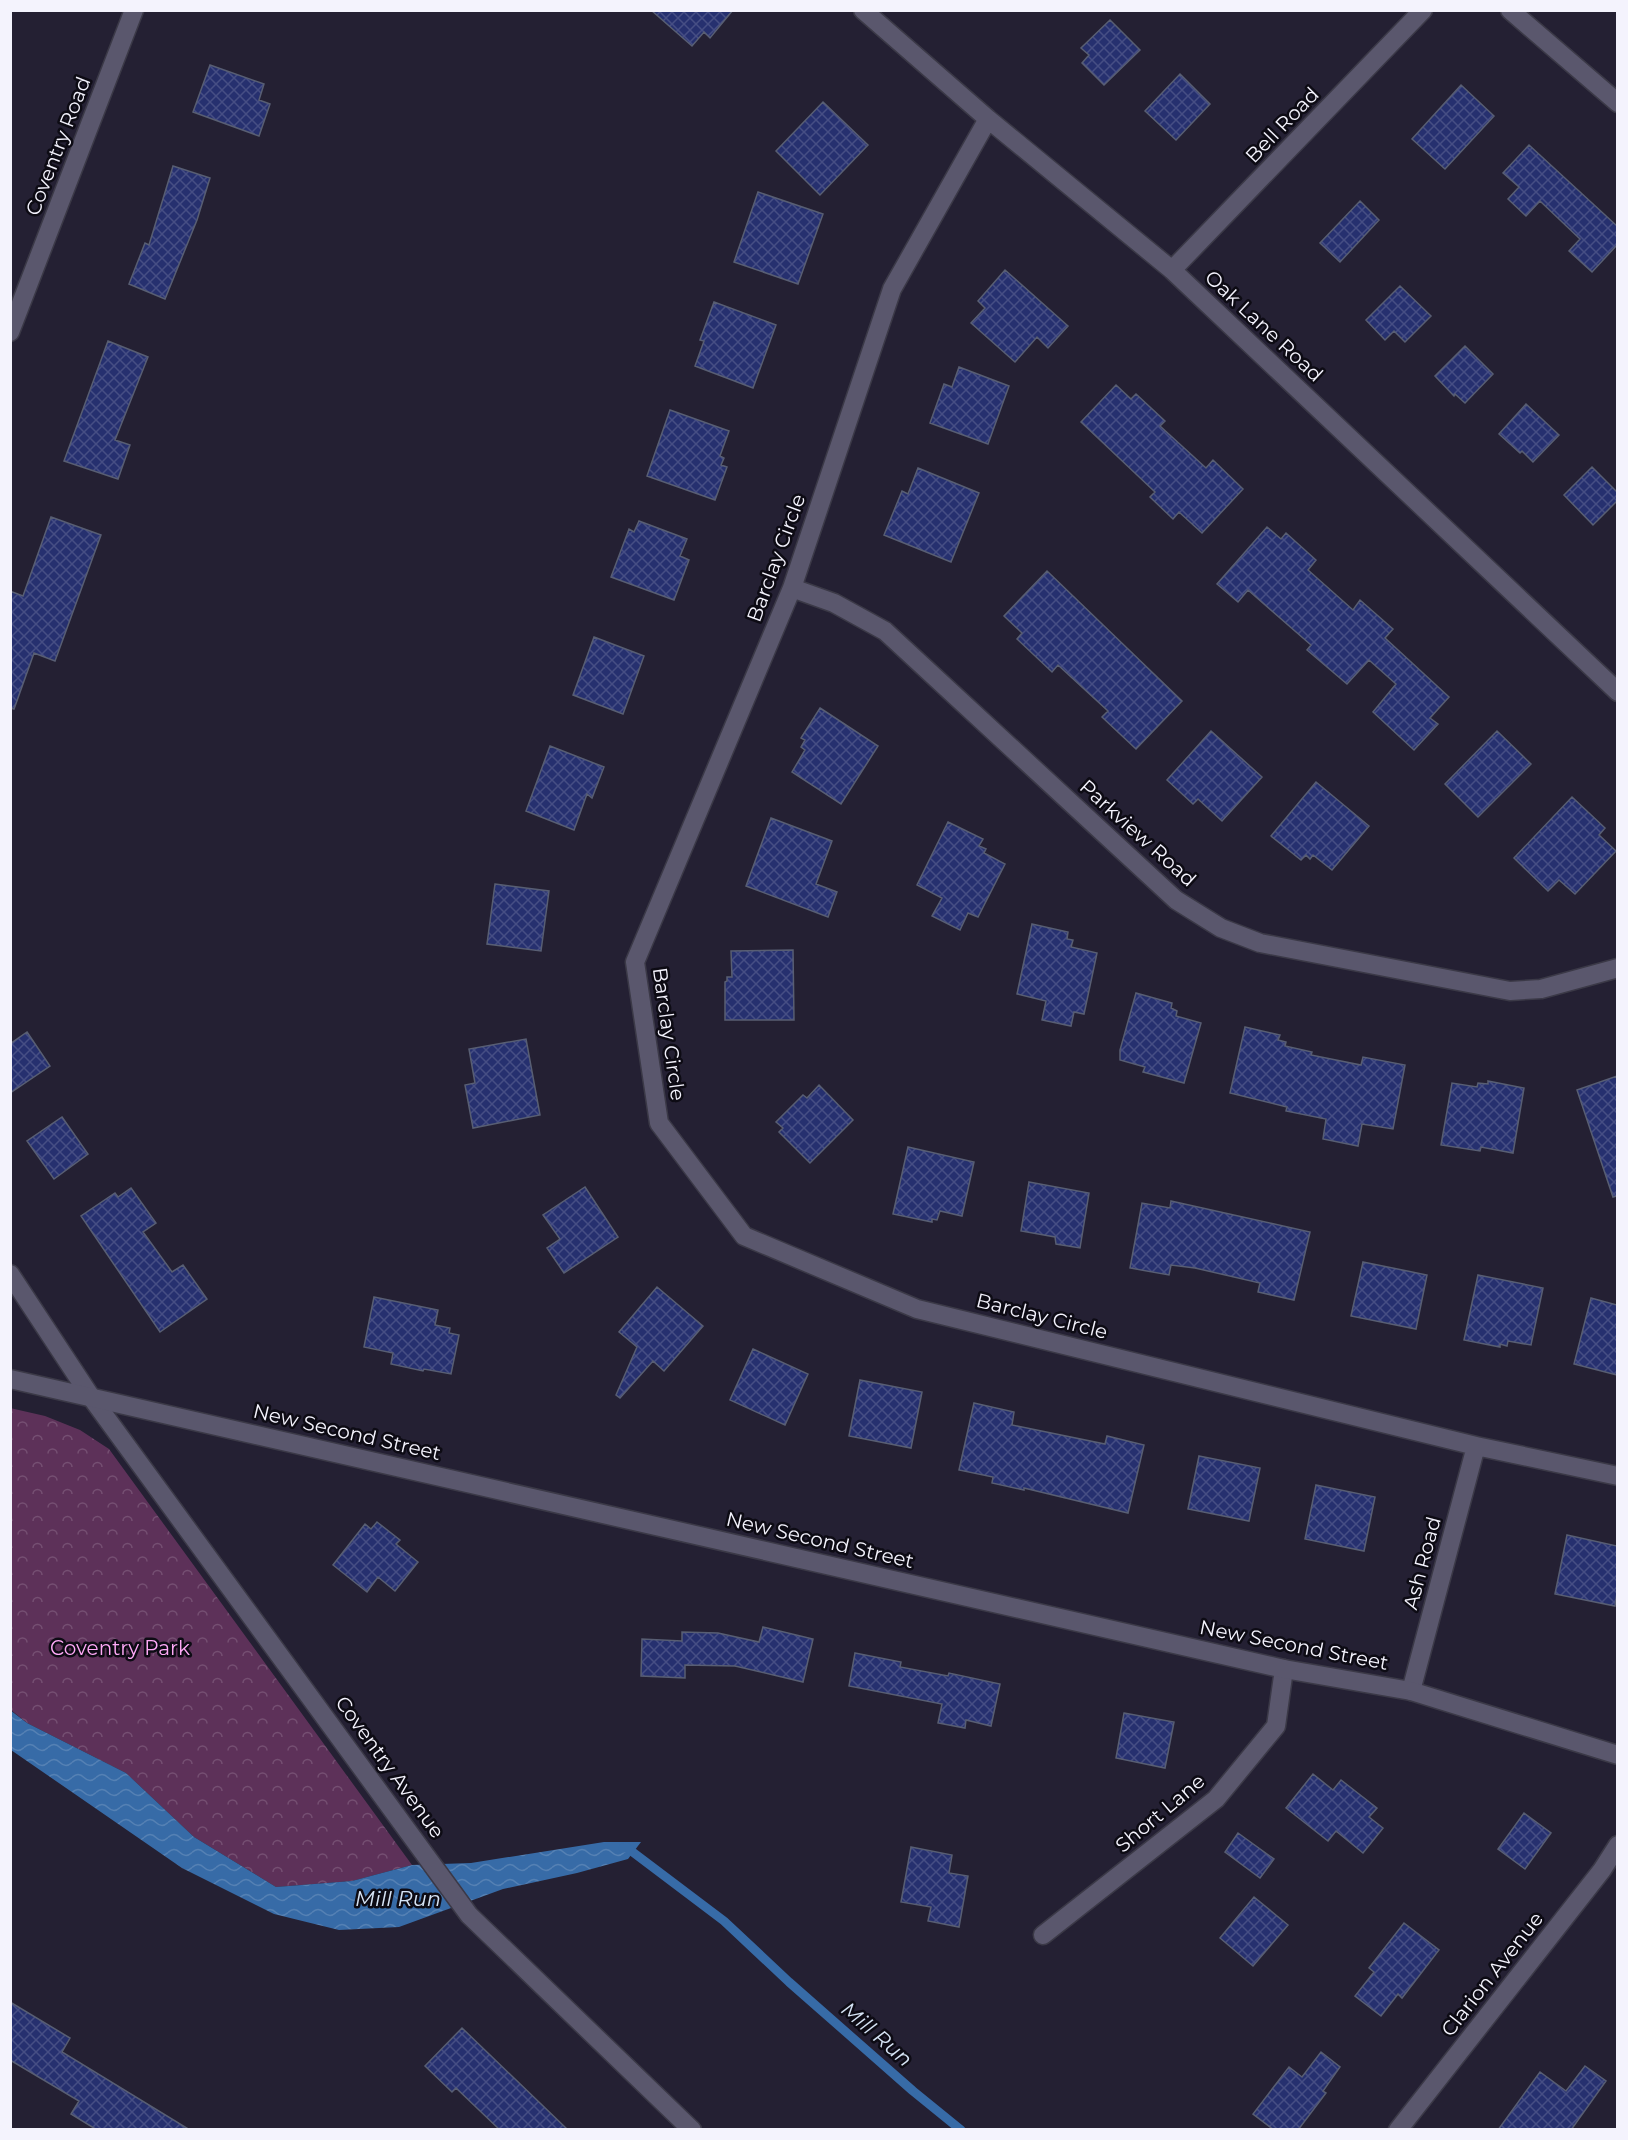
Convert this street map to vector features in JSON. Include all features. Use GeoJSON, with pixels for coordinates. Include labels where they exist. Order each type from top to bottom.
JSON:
{"type":"FeatureCollection","features":[{"type":"Feature","properties":{"kind":"street","name":"Coventry Road"},"geometry":{"type":"LineString","coordinates":[[10,332],[135,10]]}},
{"type":"Feature","properties":{"kind":"street","name":"Oak Lane Road"},"geometry":{"type":"LineString","coordinates":[[863,10],[988,119],[1172,270],[1617,692]]}},
{"type":"Feature","properties":{"kind":"street","name":"Bell Road"},"geometry":{"type":"LineString","coordinates":[[1172,270],[1423,10]]}},
{"type":"Feature","properties":{"kind":"street"},"geometry":{"type":"LineString","coordinates":[[1510,10],[1617,103]]}},
{"type":"Feature","properties":{"kind":"street","name":"Barclay Circle"},"geometry":{"type":"LineString","coordinates":[[988,119],[892,289],[792,588],[635,962],[659,1123],[744,1236],[917,1309],[1476,1446],[1617,1476]]}},
{"type":"Feature","properties":{"kind":"street","name":"Parkview Road"},"geometry":{"type":"LineString","coordinates":[[792,588],[834,603],[885,631],[1176,900],[1221,928],[1260,943],[1510,991],[1541,989],[1617,968]]}},
{"type":"Feature","properties":{"kind":"street"},"geometry":{"type":"LineString","coordinates":[[10,1275],[91,1397]]}},
{"type":"Feature","properties":{"kind":"street","name":"New Second Street"},"geometry":{"type":"LineString","coordinates":[[10,1378],[1284,1669],[1411,1691],[1617,1755]]}},
{"type":"Feature","properties":{"kind":"street","name":"Coventry Avenue"},"geometry":{"type":"LineString","coordinates":[[91,1397],[470,1916],[692,2130]]}},
{"type":"Feature","properties":{"kind":"street","name":"Ash Road"},"geometry":{"type":"LineString","coordinates":[[1411,1691],[1476,1446]]}},
{"type":"Feature","properties":{"kind":"street","name":"Short Lane"},"geometry":{"type":"LineString","coordinates":[[1043,1935],[1216,1799],[1275,1726],[1284,1669]]}},
{"type":"Feature","properties":{"kind":"street","name":"Clarion Avenue"},"geometry":{"type":"LineString","coordinates":[[1398,2130],[1602,1870],[1617,1845]]}},
{"type":"Feature","properties":{"kind":"green space","name":"Coventry Park"},"geometry":{"type":"Polygon","coordinates":[[[10,1408],[45,1416],[80,1430],[109,1449],[412,1865],[352,1881],[276,1887],[194,1837],[126,1773],[27,1723],[11,1710],[10,1408]]]}},
{"type":"Feature","properties":{"kind":"water","name":"Mill Run"},"geometry":{"type":"Polygon","coordinates":[[[10,1710],[27,1723],[126,1773],[194,1837],[276,1887],[352,1881],[412,1865],[471,1863],[604,1842],[641,1842],[628,1859],[503,1889],[399,1927],[339,1930],[274,1914],[182,1868],[11,1750],[10,1710]]]}},
{"type":"Feature","properties":{"kind":"building"},"geometry":{"type":"Polygon","coordinates":[[[651,10],[733,10],[710,38],[704,32],[692,46],[651,10]]]}},
{"type":"Feature","properties":{"kind":"building"},"geometry":{"type":"Polygon","coordinates":[[[1110,20],[1140,50],[1104,85],[1082,63],[1089,55],[1081,48],[1110,20]]]}},
{"type":"Feature","properties":{"kind":"building"},"geometry":{"type":"Polygon","coordinates":[[[210,65],[264,84],[259,100],[270,104],[259,136],[193,112],[210,65]]]}},
{"type":"Feature","properties":{"kind":"building"},"geometry":{"type":"Polygon","coordinates":[[[1180,74],[1210,104],[1176,140],[1145,111],[1180,74]]]}},
{"type":"Feature","properties":{"kind":"building"},"geometry":{"type":"Polygon","coordinates":[[[1461,85],[1494,116],[1445,169],[1412,139],[1461,85]]]}},
{"type":"Feature","properties":{"kind":"building"},"geometry":{"type":"Polygon","coordinates":[[[823,102],[868,145],[820,195],[776,151],[823,102]]]}},
{"type":"Feature","properties":{"kind":"building"},"geometry":{"type":"Polygon","coordinates":[[[1529,145],[1617,226],[1617,245],[1592,272],[1569,251],[1580,239],[1540,201],[1526,216],[1508,199],[1519,187],[1503,173],[1529,145]]]}},
{"type":"Feature","properties":{"kind":"building"},"geometry":{"type":"Polygon","coordinates":[[[173,166],[210,178],[197,220],[165,299],[129,284],[145,243],[149,245],[173,166]]]}},
{"type":"Feature","properties":{"kind":"building"},"geometry":{"type":"Polygon","coordinates":[[[758,192],[823,214],[798,284],[734,262],[758,192]]]}},
{"type":"Feature","properties":{"kind":"building"},"geometry":{"type":"Polygon","coordinates":[[[1360,201],[1379,220],[1340,262],[1320,243],[1360,201]]]}},
{"type":"Feature","properties":{"kind":"building"},"geometry":{"type":"Polygon","coordinates":[[[1005,270],[1068,326],[1048,348],[1037,337],[1015,362],[971,323],[985,308],[978,301],[1005,270]]]}},
{"type":"Feature","properties":{"kind":"building"},"geometry":{"type":"Polygon","coordinates":[[[1400,286],[1431,316],[1405,342],[1394,331],[1385,340],[1366,320],[1400,286]]]}},
{"type":"Feature","properties":{"kind":"building"},"geometry":{"type":"Polygon","coordinates":[[[714,302],[776,325],[753,388],[695,366],[704,341],[700,340],[714,302]]]}},
{"type":"Feature","properties":{"kind":"building"},"geometry":{"type":"Polygon","coordinates":[[[108,341],[148,357],[115,440],[130,445],[118,479],[64,461],[108,341]]]}},
{"type":"Feature","properties":{"kind":"building"},"geometry":{"type":"Polygon","coordinates":[[[1465,346],[1493,374],[1465,403],[1455,394],[1454,396],[1435,376],[1465,346]]]}},
{"type":"Feature","properties":{"kind":"building"},"geometry":{"type":"Polygon","coordinates":[[[959,367],[1009,386],[988,444],[930,423],[944,384],[952,387],[959,367]]]}},
{"type":"Feature","properties":{"kind":"building"},"geometry":{"type":"Polygon","coordinates":[[[1116,385],[1131,399],[1136,394],[1165,421],[1160,426],[1206,468],[1213,460],[1243,489],[1202,533],[1179,512],[1173,519],[1150,497],[1155,492],[1081,422],[1116,385]]]}},
{"type":"Feature","properties":{"kind":"building"},"geometry":{"type":"Polygon","coordinates":[[[1526,404],[1559,435],[1533,462],[1499,434],[1526,404]]]}},
{"type":"Feature","properties":{"kind":"building"},"geometry":{"type":"Polygon","coordinates":[[[670,410],[729,431],[720,456],[724,458],[721,465],[727,467],[715,500],[647,476],[670,410]]]}},
{"type":"Feature","properties":{"kind":"building"},"geometry":{"type":"Polygon","coordinates":[[[1592,467],[1617,492],[1617,501],[1593,525],[1564,495],[1592,467]]]}},
{"type":"Feature","properties":{"kind":"building"},"geometry":{"type":"Polygon","coordinates":[[[918,468],[979,493],[951,562],[884,535],[902,491],[908,494],[918,468]]]}},
{"type":"Feature","properties":{"kind":"building"},"geometry":{"type":"Polygon","coordinates":[[[51,517],[101,535],[55,661],[34,653],[14,709],[10,708],[10,591],[23,596],[51,517]]]}},
{"type":"Feature","properties":{"kind":"building"},"geometry":{"type":"Polygon","coordinates":[[[639,521],[687,539],[680,556],[689,560],[674,600],[611,577],[629,529],[634,532],[639,521]]]}},
{"type":"Feature","properties":{"kind":"building"},"geometry":{"type":"Polygon","coordinates":[[[1267,527],[1281,539],[1286,533],[1316,560],[1308,570],[1353,610],[1360,600],[1393,629],[1385,638],[1449,697],[1430,718],[1438,724],[1414,750],[1373,712],[1396,684],[1369,660],[1347,684],[1307,650],[1311,645],[1248,590],[1238,602],[1217,584],[1267,527]]]}},
{"type":"Feature","properties":{"kind":"building"},"geometry":{"type":"Polygon","coordinates":[[[1047,571],[1182,701],[1136,749],[1102,717],[1108,711],[1058,665],[1052,672],[1017,639],[1022,633],[1004,616],[1047,571]]]}},
{"type":"Feature","properties":{"kind":"building"},"geometry":{"type":"Polygon","coordinates":[[[594,637],[644,656],[623,714],[573,695],[594,637]]]}},
{"type":"Feature","properties":{"kind":"building"},"geometry":{"type":"Polygon","coordinates":[[[820,708],[878,746],[841,804],[792,772],[805,750],[801,747],[805,740],[801,738],[820,708]]]}},
{"type":"Feature","properties":{"kind":"building"},"geometry":{"type":"Polygon","coordinates":[[[1211,731],[1262,777],[1222,821],[1198,799],[1193,804],[1167,780],[1211,731]]]}},
{"type":"Feature","properties":{"kind":"building"},"geometry":{"type":"Polygon","coordinates":[[[1497,731],[1531,764],[1478,817],[1445,784],[1497,731]]]}},
{"type":"Feature","properties":{"kind":"building"},"geometry":{"type":"Polygon","coordinates":[[[550,746],[604,767],[592,798],[587,794],[574,830],[526,811],[550,746]]]}},
{"type":"Feature","properties":{"kind":"building"},"geometry":{"type":"Polygon","coordinates":[[[1316,782],[1369,826],[1332,870],[1313,855],[1310,859],[1306,855],[1301,860],[1271,836],[1316,782]]]}},
{"type":"Feature","properties":{"kind":"building"},"geometry":{"type":"Polygon","coordinates":[[[1572,797],[1605,828],[1599,835],[1616,851],[1575,894],[1559,880],[1548,891],[1514,858],[1572,797]]]}},
{"type":"Feature","properties":{"kind":"building"},"geometry":{"type":"Polygon","coordinates":[[[771,818],[832,841],[816,884],[837,892],[828,917],[746,886],[771,818]]]}},
{"type":"Feature","properties":{"kind":"building"},"geometry":{"type":"Polygon","coordinates":[[[948,822],[983,839],[979,846],[986,849],[984,853],[1005,864],[978,917],[968,913],[960,930],[932,916],[942,898],[917,885],[948,822]]]}},
{"type":"Feature","properties":{"kind":"building"},"geometry":{"type":"Polygon","coordinates":[[[495,884],[549,891],[541,951],[487,944],[495,884]]]}},
{"type":"Feature","properties":{"kind":"building"},"geometry":{"type":"Polygon","coordinates":[[[1032,924],[1068,932],[1067,939],[1073,940],[1071,947],[1097,953],[1084,1014],[1074,1012],[1071,1026],[1042,1020],[1046,1001],[1017,994],[1032,924]]]}},
{"type":"Feature","properties":{"kind":"building"},"geometry":{"type":"Polygon","coordinates":[[[793,950],[794,1020],[725,1020],[725,982],[727,977],[732,977],[731,951],[793,950]]]}},
{"type":"Feature","properties":{"kind":"building"},"geometry":{"type":"Polygon","coordinates":[[[1136,993],[1172,1003],[1171,1008],[1177,1011],[1176,1016],[1201,1023],[1184,1083],[1143,1072],[1145,1067],[1120,1060],[1120,1050],[1136,993]]]}},
{"type":"Feature","properties":{"kind":"building"},"geometry":{"type":"Polygon","coordinates":[[[1245,1027],[1280,1035],[1278,1040],[1286,1042],[1285,1046],[1312,1052],[1311,1055],[1361,1065],[1363,1057],[1405,1065],[1393,1129],[1362,1124],[1358,1146],[1323,1139],[1326,1119],[1286,1111],[1287,1107],[1230,1093],[1245,1027]]]}},
{"type":"Feature","properties":{"kind":"building"},"geometry":{"type":"Polygon","coordinates":[[[27,1032],[50,1066],[10,1093],[10,1044],[27,1032]]]}},
{"type":"Feature","properties":{"kind":"building"},"geometry":{"type":"Polygon","coordinates":[[[526,1039],[540,1115],[473,1128],[465,1085],[475,1083],[469,1049],[526,1039]]]}},
{"type":"Feature","properties":{"kind":"building"},"geometry":{"type":"Polygon","coordinates":[[[1617,1076],[1617,1196],[1613,1197],[1577,1090],[1617,1076]]]}},
{"type":"Feature","properties":{"kind":"building"},"geometry":{"type":"Polygon","coordinates":[[[1488,1081],[1524,1088],[1513,1153],[1481,1147],[1480,1151],[1441,1145],[1452,1083],[1477,1087],[1478,1083],[1488,1084],[1488,1081]]]}},
{"type":"Feature","properties":{"kind":"building"},"geometry":{"type":"Polygon","coordinates":[[[819,1085],[853,1120],[810,1163],[779,1132],[783,1128],[776,1122],[803,1095],[807,1098],[819,1085]]]}},
{"type":"Feature","properties":{"kind":"building"},"geometry":{"type":"Polygon","coordinates":[[[62,1117],[88,1154],[54,1179],[27,1141],[62,1117]]]}},
{"type":"Feature","properties":{"kind":"building"},"geometry":{"type":"Polygon","coordinates":[[[908,1147],[974,1162],[962,1216],[940,1211],[937,1220],[932,1219],[932,1222],[893,1214],[908,1147]]]}},
{"type":"Feature","properties":{"kind":"building"},"geometry":{"type":"Polygon","coordinates":[[[1029,1182],[1089,1193],[1080,1248],[1056,1244],[1055,1237],[1021,1231],[1029,1182]]]}},
{"type":"Feature","properties":{"kind":"building"},"geometry":{"type":"Polygon","coordinates":[[[585,1187],[618,1237],[564,1273],[547,1248],[560,1239],[543,1215],[585,1187]]]}},
{"type":"Feature","properties":{"kind":"building"},"geometry":{"type":"Polygon","coordinates":[[[131,1188],[156,1223],[143,1232],[172,1272],[183,1265],[207,1299],[160,1332],[81,1216],[115,1193],[118,1197],[131,1188]]]}},
{"type":"Feature","properties":{"kind":"building"},"geometry":{"type":"Polygon","coordinates":[[[1171,1201],[1310,1232],[1294,1300],[1258,1292],[1260,1283],[1195,1268],[1171,1265],[1169,1275],[1130,1268],[1142,1203],[1170,1208],[1171,1201]]]}},
{"type":"Feature","properties":{"kind":"building"},"geometry":{"type":"Polygon","coordinates":[[[1363,1262],[1427,1275],[1416,1329],[1351,1316],[1363,1262]]]}},
{"type":"Feature","properties":{"kind":"building"},"geometry":{"type":"Polygon","coordinates":[[[1478,1275],[1543,1288],[1531,1345],[1508,1341],[1507,1346],[1500,1344],[1500,1347],[1464,1340],[1478,1275]]]}},
{"type":"Feature","properties":{"kind":"building"},"geometry":{"type":"Polygon","coordinates":[[[657,1287],[703,1326],[664,1371],[653,1361],[620,1398],[616,1395],[637,1347],[619,1332],[657,1287]]]}},
{"type":"Feature","properties":{"kind":"building"},"geometry":{"type":"Polygon","coordinates":[[[374,1297],[438,1310],[435,1325],[450,1328],[449,1333],[459,1335],[451,1374],[391,1364],[393,1353],[364,1347],[374,1297]]]}},
{"type":"Feature","properties":{"kind":"building"},"geometry":{"type":"Polygon","coordinates":[[[1591,1298],[1617,1305],[1617,1375],[1574,1364],[1591,1298]]]}},
{"type":"Feature","properties":{"kind":"building"},"geometry":{"type":"Polygon","coordinates":[[[753,1349],[808,1374],[785,1425],[730,1400],[753,1349]]]}},
{"type":"Feature","properties":{"kind":"building"},"geometry":{"type":"Polygon","coordinates":[[[860,1380],[922,1392],[911,1448],[849,1436],[860,1380]]]}},
{"type":"Feature","properties":{"kind":"building"},"geometry":{"type":"Polygon","coordinates":[[[974,1403],[1014,1412],[1012,1425],[1105,1444],[1107,1436],[1144,1445],[1128,1513],[1024,1488],[1024,1490],[992,1483],[993,1477],[959,1470],[974,1403]]]}},
{"type":"Feature","properties":{"kind":"building"},"geometry":{"type":"Polygon","coordinates":[[[1199,1456],[1260,1468],[1249,1521],[1188,1509],[1199,1456]]]}},
{"type":"Feature","properties":{"kind":"building"},"geometry":{"type":"Polygon","coordinates":[[[1316,1485],[1375,1497],[1364,1551],[1305,1539],[1316,1485]]]}},
{"type":"Feature","properties":{"kind":"building"},"geometry":{"type":"Polygon","coordinates":[[[377,1522],[400,1540],[396,1544],[418,1562],[395,1591],[378,1577],[367,1592],[333,1565],[365,1524],[371,1529],[377,1522]]]}},
{"type":"Feature","properties":{"kind":"building"},"geometry":{"type":"Polygon","coordinates":[[[1567,1535],[1617,1546],[1615,1606],[1555,1594],[1567,1535]]]}},
{"type":"Feature","properties":{"kind":"building"},"geometry":{"type":"Polygon","coordinates":[[[763,1627],[813,1639],[803,1682],[735,1666],[685,1665],[685,1678],[641,1676],[642,1639],[682,1641],[682,1632],[718,1633],[759,1642],[763,1627]]]}},
{"type":"Feature","properties":{"kind":"building"},"geometry":{"type":"Polygon","coordinates":[[[855,1653],[901,1662],[900,1667],[948,1676],[949,1673],[1000,1684],[991,1726],[966,1720],[965,1728],[938,1723],[942,1704],[849,1686],[855,1653]]]}},
{"type":"Feature","properties":{"kind":"building"},"geometry":{"type":"Polygon","coordinates":[[[1124,1713],[1174,1722],[1165,1768],[1116,1758],[1124,1713]]]}},
{"type":"Feature","properties":{"kind":"building"},"geometry":{"type":"Polygon","coordinates":[[[1313,1774],[1333,1790],[1341,1780],[1377,1808],[1369,1817],[1383,1828],[1363,1853],[1336,1831],[1328,1841],[1286,1808],[1313,1774]]]}},
{"type":"Feature","properties":{"kind":"building"},"geometry":{"type":"Polygon","coordinates":[[[1524,1813],[1551,1833],[1525,1869],[1498,1849],[1524,1813]]]}},
{"type":"Feature","properties":{"kind":"building"},"geometry":{"type":"Polygon","coordinates":[[[1238,1833],[1274,1859],[1260,1878],[1225,1852],[1238,1833]]]}},
{"type":"Feature","properties":{"kind":"building"},"geometry":{"type":"Polygon","coordinates":[[[911,1847],[952,1855],[949,1873],[968,1876],[959,1927],[928,1921],[931,1907],[901,1902],[911,1847]]]}},
{"type":"Feature","properties":{"kind":"building"},"geometry":{"type":"Polygon","coordinates":[[[1254,1897],[1288,1925],[1253,1966],[1220,1938],[1254,1897]]]}},
{"type":"Feature","properties":{"kind":"building"},"geometry":{"type":"Polygon","coordinates":[[[1404,1923],[1439,1950],[1402,1998],[1398,1994],[1381,2016],[1355,1996],[1374,1972],[1369,1968],[1404,1923]]]}},
{"type":"Feature","properties":{"kind":"building"},"geometry":{"type":"Polygon","coordinates":[[[10,2002],[70,2038],[62,2052],[190,2130],[97,2130],[71,2114],[79,2101],[10,2060],[10,2002]]]}},
{"type":"Feature","properties":{"kind":"building"},"geometry":{"type":"Polygon","coordinates":[[[462,2028],[568,2130],[500,2130],[456,2088],[452,2092],[425,2066],[462,2028]]]}},
{"type":"Feature","properties":{"kind":"building"},"geometry":{"type":"Polygon","coordinates":[[[1321,2052],[1340,2067],[1323,2091],[1326,2093],[1298,2130],[1274,2130],[1253,2114],[1289,2067],[1302,2077],[1321,2052]]]}},
{"type":"Feature","properties":{"kind":"building"},"geometry":{"type":"Polygon","coordinates":[[[1585,2066],[1606,2081],[1571,2130],[1498,2130],[1540,2072],[1566,2091],[1585,2066]]]}},
{"type":"Feature","properties":{"kind":"waterway","name":"Mill Run"},"geometry":{"type":"LineString","coordinates":[[623,1848],[626,1847],[724,1921],[789,1982],[961,2130]]}}]}
